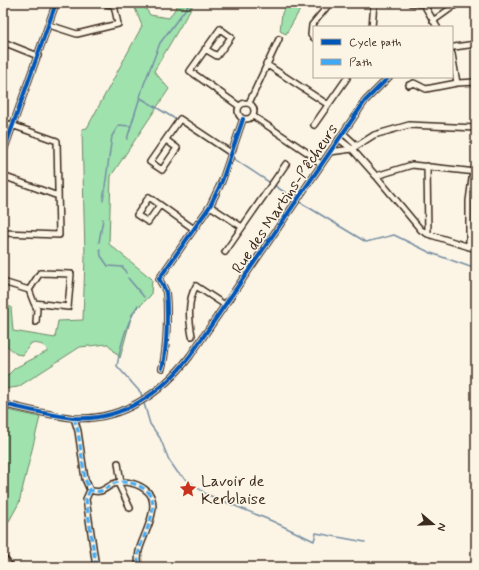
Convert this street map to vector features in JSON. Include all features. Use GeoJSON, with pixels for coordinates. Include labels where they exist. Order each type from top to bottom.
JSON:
{"type":"FeatureCollection","features":[{"type":"Feature","properties":{"kind":"street"},"geometry":{"type":"LineString","coordinates":[[3,153],[56,3]]}},
{"type":"Feature","properties":{"kind":"street"},"geometry":{"type":"LineString","coordinates":[[313,37],[311,35],[312,25],[330,3]]}},
{"type":"Feature","properties":{"kind":"street"},"geometry":{"type":"LineString","coordinates":[[372,26],[374,3]]}},
{"type":"Feature","properties":{"kind":"street"},"geometry":{"type":"LineString","coordinates":[[411,3],[423,4],[436,26]]}},
{"type":"Feature","properties":{"kind":"street"},"geometry":{"type":"LineString","coordinates":[[433,21],[458,3]]}},
{"type":"Feature","properties":{"kind":"street"},"geometry":{"type":"LineString","coordinates":[[48,25],[77,34],[118,24],[114,5],[108,4]]}},
{"type":"Feature","properties":{"kind":"street"},"geometry":{"type":"LineString","coordinates":[[205,49],[217,56],[231,37],[220,29],[205,49],[190,71],[239,106]]}},
{"type":"Feature","properties":{"kind":"street"},"geometry":{"type":"LineString","coordinates":[[249,103],[279,39]]}},
{"type":"Feature","properties":{"kind":"street"},"geometry":{"type":"LineString","coordinates":[[3,42],[38,56]]}},
{"type":"Feature","properties":{"kind":"street"},"geometry":{"type":"LineString","coordinates":[[453,47],[476,44]]}},
{"type":"Feature","properties":{"kind":"street"},"geometry":{"type":"LineString","coordinates":[[453,60],[457,83]]}},
{"type":"Feature","properties":{"kind":"street"},"geometry":{"type":"LineString","coordinates":[[266,64],[327,104]]}},
{"type":"Feature","properties":{"kind":"street"},"geometry":{"type":"LineString","coordinates":[[314,125],[327,104],[347,78]]}},
{"type":"Feature","properties":{"kind":"street","name":"Rue des Martins-Pêcheurs"},"geometry":{"type":"LineString","coordinates":[[3,404],[74,418],[117,412],[151,396],[178,371],[365,101],[388,78]]}},
{"type":"Feature","properties":{"kind":"street"},"geometry":{"type":"LineString","coordinates":[[409,85],[414,83],[426,89],[457,83],[476,82]]}},
{"type":"Feature","properties":{"kind":"street"},"geometry":{"type":"LineString","coordinates":[[239,106],[249,103]]}},
{"type":"Feature","properties":{"kind":"street"},"geometry":{"type":"LineString","coordinates":[[239,106],[238,115],[243,119],[248,120],[253,116],[254,108],[249,103]]}},
{"type":"Feature","properties":{"kind":"street"},"geometry":{"type":"LineString","coordinates":[[253,116],[311,155],[321,165]]}},
{"type":"Feature","properties":{"kind":"street"},"geometry":{"type":"LineString","coordinates":[[166,140],[177,148],[162,170],[150,162],[180,119],[231,153]]}},
{"type":"Feature","properties":{"kind":"street"},"geometry":{"type":"LineString","coordinates":[[162,368],[166,340],[166,292],[159,279],[210,206],[222,181],[243,119]]}},
{"type":"Feature","properties":{"kind":"street"},"geometry":{"type":"LineString","coordinates":[[3,122],[57,141],[59,235],[3,233]]}},
{"type":"Feature","properties":{"kind":"street"},"geometry":{"type":"LineString","coordinates":[[330,152],[354,147],[374,135],[409,125],[476,128]]}},
{"type":"Feature","properties":{"kind":"street"},"geometry":{"type":"LineString","coordinates":[[343,133],[376,176],[421,230],[428,234],[476,249]]}},
{"type":"Feature","properties":{"kind":"street"},"geometry":{"type":"LineString","coordinates":[[339,139],[354,147]]}},
{"type":"Feature","properties":{"kind":"street"},"geometry":{"type":"LineString","coordinates":[[225,252],[286,164]]}},
{"type":"Feature","properties":{"kind":"street"},"geometry":{"type":"LineString","coordinates":[[376,176],[412,165],[474,172],[469,201],[469,247]]}},
{"type":"Feature","properties":{"kind":"street"},"geometry":{"type":"LineString","coordinates":[[426,166],[428,234]]}},
{"type":"Feature","properties":{"kind":"street"},"geometry":{"type":"LineString","coordinates":[[3,176],[58,196]]}},
{"type":"Feature","properties":{"kind":"street"},"geometry":{"type":"LineString","coordinates":[[160,205],[148,222],[136,215],[149,198],[160,205],[194,229]]}},
{"type":"Feature","properties":{"kind":"street"},"geometry":{"type":"LineString","coordinates":[[210,206],[242,227]]}},
{"type":"Feature","properties":{"kind":"street"},"geometry":{"type":"LineString","coordinates":[[29,290],[40,273],[71,274],[68,306],[34,303]]}},
{"type":"Feature","properties":{"kind":"street"},"geometry":{"type":"LineString","coordinates":[[3,282],[29,290]]}},
{"type":"Feature","properties":{"kind":"street"},"geometry":{"type":"LineString","coordinates":[[192,336],[189,304],[196,286],[225,305]]}},
{"type":"Feature","properties":{"kind":"street"},"geometry":{"type":"LineString","coordinates":[[29,290],[38,309],[36,322]]}},
{"type":"Feature","properties":{"kind":"street"},"geometry":{"type":"LineString","coordinates":[[74,418],[78,431],[86,479],[90,490],[86,499],[96,567]]}},
{"type":"Feature","properties":{"kind":"street"},"geometry":{"type":"LineString","coordinates":[[118,463],[120,483],[130,508]]}},
{"type":"Feature","properties":{"kind":"street"},"geometry":{"type":"LineString","coordinates":[[90,490],[103,491],[120,483],[135,484],[147,491],[151,499],[150,520],[139,551],[139,567]]}},
{"type":"Feature","properties":{"kind":"street"},"geometry":{"type":"LineString","coordinates":[[3,557],[11,567]]}},
{"type":"Feature","properties":{"kind":"green space"},"geometry":{"type":"Polygon","coordinates":[[[133,3],[142,3],[150,15],[169,18],[179,3],[194,3],[154,71],[169,89],[111,176],[109,244],[152,279],[151,295],[132,314],[120,358],[108,344],[80,347],[18,387],[3,389],[3,380],[15,368],[48,351],[43,345],[31,343],[23,355],[16,354],[3,342],[3,306],[11,307],[13,331],[55,338],[58,321],[83,320],[85,257],[82,129],[87,128],[142,26],[133,3]]]}},
{"type":"Feature","properties":{"kind":"green space"},"geometry":{"type":"Polygon","coordinates":[[[287,3],[304,3],[286,34],[280,31],[282,13],[287,3]]]}},
{"type":"Feature","properties":{"kind":"green space"},"geometry":{"type":"Polygon","coordinates":[[[3,409],[40,417],[19,503],[3,532],[3,409]]]}},
{"type":"Feature","properties":{"kind":"waterway"},"geometry":{"type":"LineString","coordinates":[[127,139],[144,84],[160,43],[190,3]]}},
{"type":"Feature","properties":{"kind":"waterway"},"geometry":{"type":"LineString","coordinates":[[139,97],[177,120]]}},
{"type":"Feature","properties":{"kind":"waterway"},"geometry":{"type":"LineString","coordinates":[[180,123],[228,155]]}},
{"type":"Feature","properties":{"kind":"waterway"},"geometry":{"type":"LineString","coordinates":[[103,201],[112,136],[119,125],[130,126]]}},
{"type":"Feature","properties":{"kind":"waterway"},"geometry":{"type":"LineString","coordinates":[[231,157],[295,199]]}},
{"type":"Feature","properties":{"kind":"waterway"},"geometry":{"type":"LineString","coordinates":[[298,201],[366,242],[394,235],[431,253],[476,269]]}},
{"type":"Feature","properties":{"kind":"waterway"},"geometry":{"type":"LineString","coordinates":[[99,242],[103,219]]}},
{"type":"Feature","properties":{"kind":"waterway"},"geometry":{"type":"LineString","coordinates":[[100,249],[101,256],[108,266],[123,267],[126,273]]}},
{"type":"Feature","properties":{"kind":"waterway"},"geometry":{"type":"LineString","coordinates":[[128,278],[144,297]]}},
{"type":"Feature","properties":{"kind":"waterway"},"geometry":{"type":"LineString","coordinates":[[138,305],[124,334],[117,366],[141,393],[150,424],[160,438],[169,460],[178,473],[206,494],[272,521],[314,541],[316,533],[365,542]]}},
{"type":"Feature","properties":{"kind":"marked path"},"geometry":{"type":"LineString","coordinates":[[74,418],[78,431],[85,479],[90,490],[100,491],[113,484],[127,482],[145,489],[152,498],[153,505],[150,522],[139,551],[139,567]]}},
{"type":"Feature","properties":{"kind":"marked path"},"geometry":{"type":"LineString","coordinates":[[90,490],[86,499],[96,567]]}},
{"type":"Feature","properties":{"kind":"cycle path"},"geometry":{"type":"LineString","coordinates":[[3,153],[56,3]]}},
{"type":"Feature","properties":{"kind":"cycle path"},"geometry":{"type":"LineString","coordinates":[[3,404],[64,417],[91,418],[124,410],[154,392],[167,381],[190,356],[365,101],[388,78]]}},
{"type":"Feature","properties":{"kind":"cycle path"},"geometry":{"type":"LineString","coordinates":[[162,368],[167,331],[167,310],[166,293],[159,279],[210,206],[222,181],[243,119]]}},
{"type":"Feature","properties":{"kind":"place","name":"Lavoir de Kerblaise"},"geometry":{"type":"Point","coordinates":[188,489]}}]}
